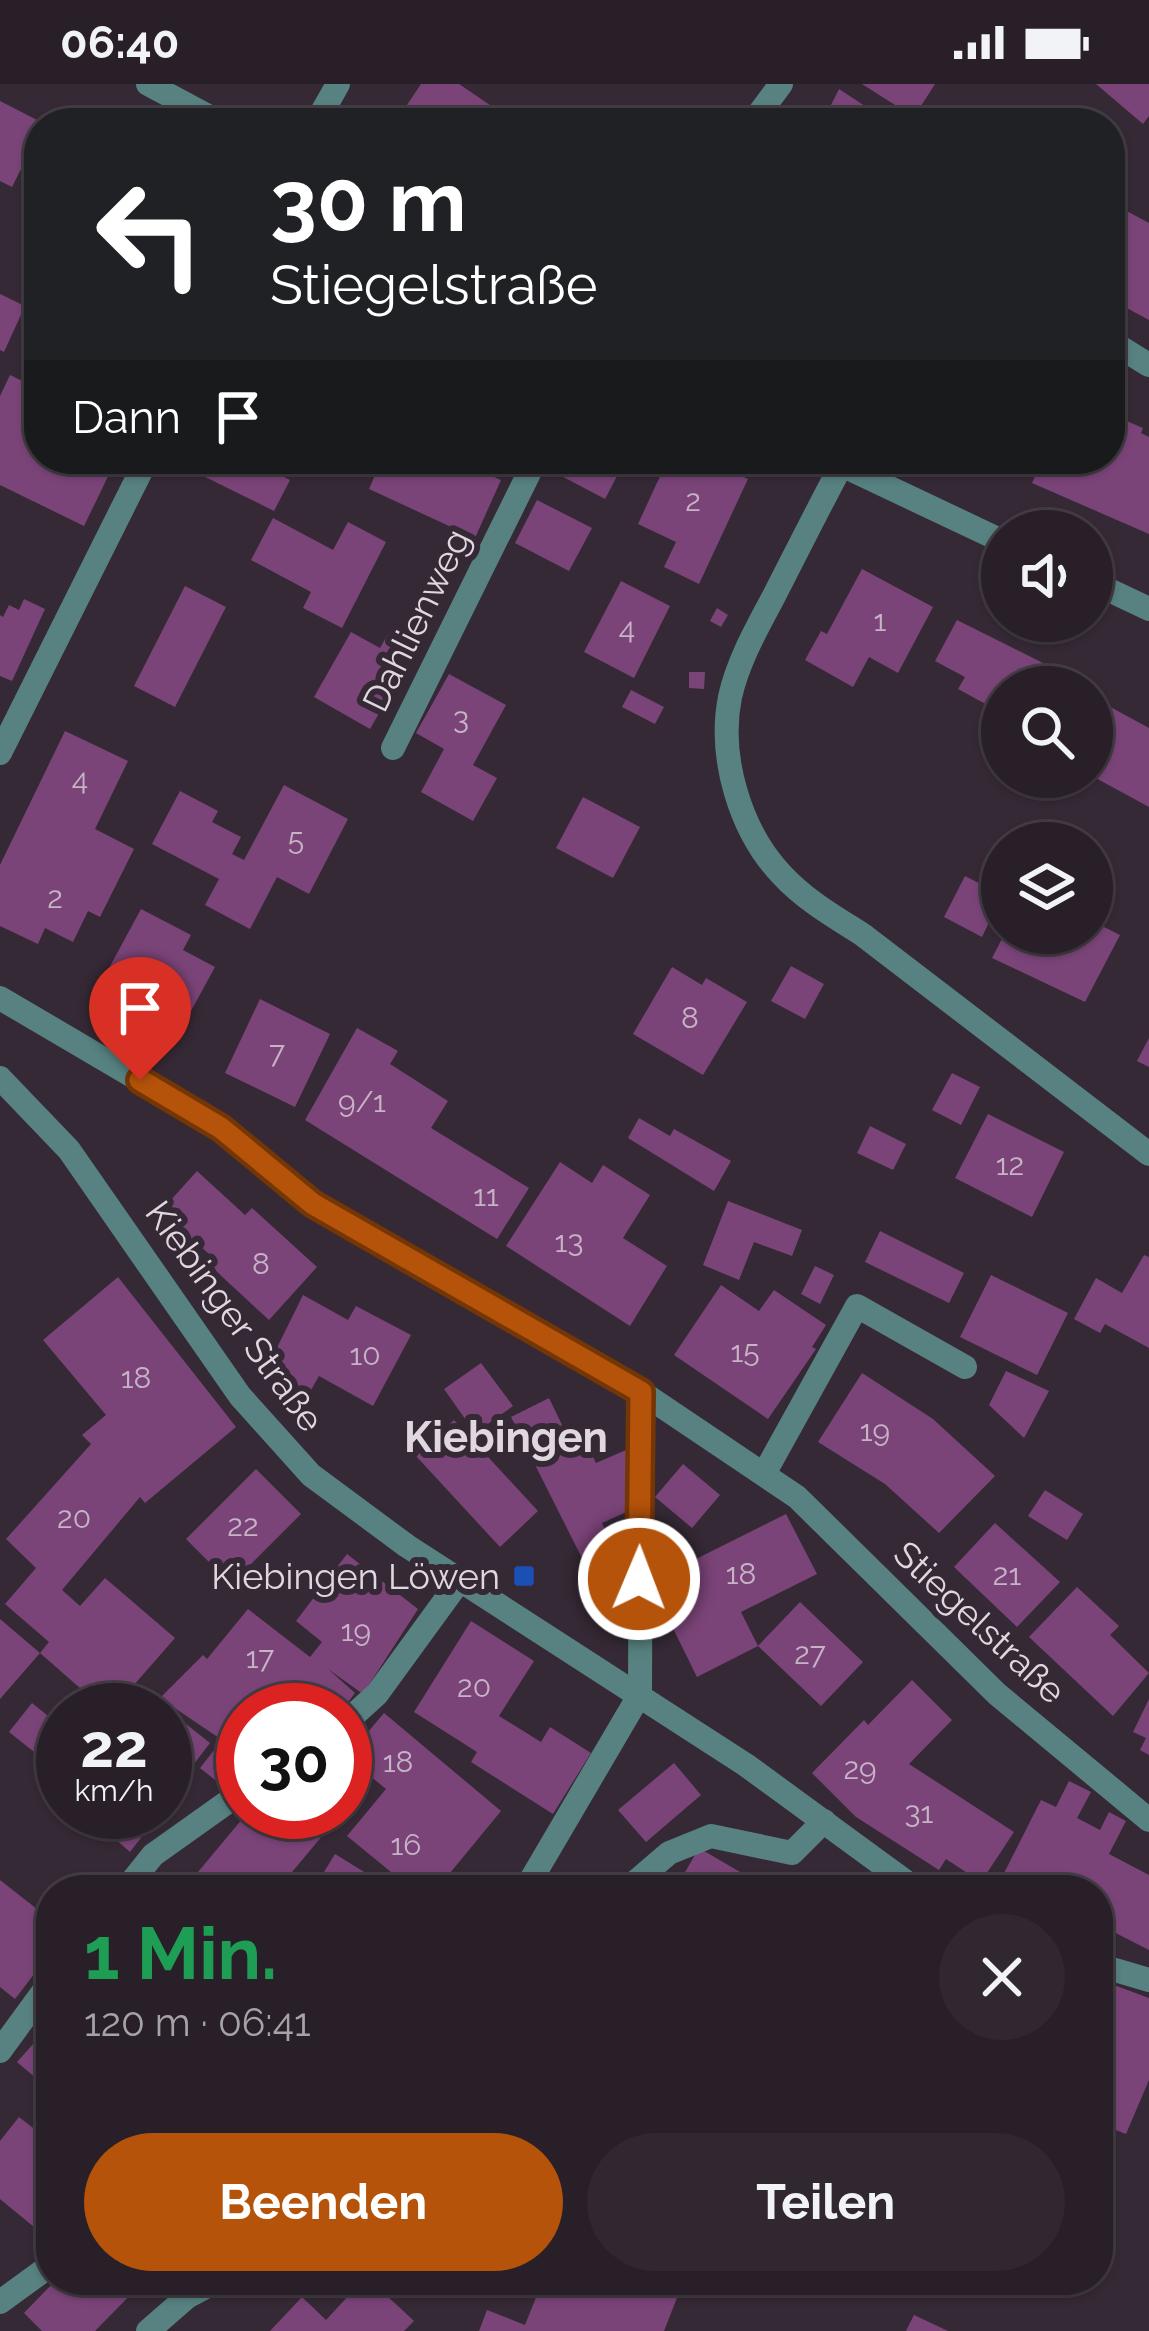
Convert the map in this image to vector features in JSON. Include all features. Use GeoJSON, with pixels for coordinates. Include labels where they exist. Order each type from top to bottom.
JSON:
{"type":"FeatureCollection","features":[{"type":"Feature","properties":{"kind":"street"},"geometry":{"type":"LineString","coordinates":[[148,84],[193,108]]}},
{"type":"Feature","properties":{"kind":"street"},"geometry":{"type":"LineString","coordinates":[[0,753],[139,474]]}},
{"type":"Feature","properties":{"kind":"street","name":"Dahlienweg"},"geometry":{"type":"LineString","coordinates":[[393,748],[529,474]]}},
{"type":"Feature","properties":{"kind":"street"},"geometry":{"type":"LineString","coordinates":[[829,474],[746,650],[730,698],[727,739],[732,775],[747,820],[783,877],[1149,1154]]}},
{"type":"Feature","properties":{"kind":"street"},"geometry":{"type":"LineString","coordinates":[[860,474],[981,531]]}},
{"type":"Feature","properties":{"kind":"street"},"geometry":{"type":"LineString","coordinates":[[1113,592],[1149,608]]}},
{"type":"Feature","properties":{"kind":"street","name":"Stiegelstraße"},"geometry":{"type":"LineString","coordinates":[[0,998],[221,1128],[313,1204],[641,1392],[797,1497],[997,1694],[1149,1820]]}},
{"type":"Feature","properties":{"kind":"street","name":"Kiebinger Straße"},"geometry":{"type":"LineString","coordinates":[[0,1078],[45,1121],[88,1174],[205,1349],[274,1439],[310,1475],[460,1580],[640,1694],[897,1875]]}},
{"type":"Feature","properties":{"kind":"street"},"geometry":{"type":"LineString","coordinates":[[764,1474],[857,1306],[964,1367]]}},
{"type":"Feature","properties":{"kind":"street"},"geometry":{"type":"LineString","coordinates":[[538,1875],[640,1694],[641,1392]]}},
{"type":"Feature","properties":{"kind":"street"},"geometry":{"type":"LineString","coordinates":[[372,1699],[460,1580]]}},
{"type":"Feature","properties":{"kind":"street"},"geometry":{"type":"LineString","coordinates":[[137,1875],[153,1855],[216,1810]]}},
{"type":"Feature","properties":{"kind":"street"},"geometry":{"type":"LineString","coordinates":[[644,1875],[670,1853],[711,1836],[792,1852],[824,1821]]}},
{"type":"Feature","properties":{"kind":"street"},"geometry":{"type":"LineString","coordinates":[[1113,1969],[1149,1980]]}},
{"type":"Feature","properties":{"kind":"street"},"geometry":{"type":"LineString","coordinates":[[0,2051],[36,2002]]}},
{"type":"Feature","properties":{"kind":"street"},"geometry":{"type":"LineString","coordinates":[[0,2302],[36,2276]]}},
{"type":"Feature","properties":{"kind":"street"},"geometry":{"type":"LineString","coordinates":[[148,2331],[191,2295]]}},
{"type":"Feature","properties":{"kind":"building"},"geometry":{"type":"Polygon","coordinates":[[[421,84],[459,84],[494,108],[405,108],[421,84]]]}},
{"type":"Feature","properties":{"kind":"building"},"geometry":{"type":"Polygon","coordinates":[[[862,84],[935,84],[920,108],[900,108],[862,84]]]}},
{"type":"Feature","properties":{"kind":"building"},"geometry":{"type":"Polygon","coordinates":[[[1096,84],[1149,84],[1149,116],[1143,124],[1096,84]]]}},
{"type":"Feature","properties":{"kind":"building"},"geometry":{"type":"Polygon","coordinates":[[[839,89],[868,108],[830,108],[839,89]]]}},
{"type":"Feature","properties":{"kind":"building"},"geometry":{"type":"Polygon","coordinates":[[[0,101],[24,113],[24,163],[12,187],[0,181],[0,101]]]}},
{"type":"Feature","properties":{"kind":"building"},"geometry":{"type":"Polygon","coordinates":[[[1125,210],[1149,223],[1149,320],[1125,307],[1125,210]]]}},
{"type":"Feature","properties":{"kind":"building"},"geometry":{"type":"Polygon","coordinates":[[[0,294],[24,308],[4,352],[0,350],[0,294]]]}},
{"type":"Feature","properties":{"kind":"building"},"geometry":{"type":"Polygon","coordinates":[[[10,375],[24,382],[24,474],[109,474],[84,526],[0,485],[0,396],[10,375]]]}},
{"type":"Feature","properties":{"kind":"building"},"geometry":{"type":"Polygon","coordinates":[[[1125,420],[1143,428],[1141,433],[1149,437],[1149,534],[1113,518],[1113,510],[1094,510],[1032,483],[1036,474],[1125,474],[1125,420]]]}},
{"type":"Feature","properties":{"kind":"building"},"geometry":{"type":"Polygon","coordinates":[[[199,474],[278,474],[290,480],[274,511],[199,474]]]}},
{"type":"Feature","properties":{"kind":"building"},"geometry":{"type":"Polygon","coordinates":[[[376,474],[488,474],[501,480],[475,538],[369,489],[376,474]]]}},
{"type":"Feature","properties":{"kind":"building"},"geometry":{"type":"Polygon","coordinates":[[[558,474],[618,474],[605,499],[558,474]]]}},
{"type":"Feature","properties":{"kind":"building"},"geometry":{"type":"Polygon","coordinates":[[[661,474],[738,474],[748,479],[699,584],[664,567],[676,542],[638,524],[661,474]]]}},
{"type":"Feature","properties":{"kind":"building"},"geometry":{"type":"Polygon","coordinates":[[[537,500],[592,528],[569,571],[515,543],[537,500]]]}},
{"type":"Feature","properties":{"kind":"building"},"geometry":{"type":"Polygon","coordinates":[[[273,518],[333,550],[348,522],[386,542],[342,628],[303,608],[311,592],[251,560],[273,518]]]}},
{"type":"Feature","properties":{"kind":"building"},"geometry":{"type":"Polygon","coordinates":[[[862,569],[933,607],[898,673],[869,657],[853,687],[805,660],[821,631],[827,634],[862,569]]]}},
{"type":"Feature","properties":{"kind":"building"},"geometry":{"type":"Polygon","coordinates":[[[621,581],[670,606],[634,678],[584,652],[621,581]]]}},
{"type":"Feature","properties":{"kind":"building"},"geometry":{"type":"Polygon","coordinates":[[[185,586],[226,607],[175,707],[134,686],[185,586]]]}},
{"type":"Feature","properties":{"kind":"building"},"geometry":{"type":"Polygon","coordinates":[[[24,599],[45,609],[12,681],[0,676],[0,615],[9,605],[19,610],[24,599]]]}},
{"type":"Feature","properties":{"kind":"building"},"geometry":{"type":"Polygon","coordinates":[[[717,608],[728,615],[721,627],[710,621],[717,608]]]}},
{"type":"Feature","properties":{"kind":"building"},"geometry":{"type":"Polygon","coordinates":[[[957,620],[981,632],[981,642],[1001,642],[1049,666],[981,666],[981,702],[958,689],[965,677],[935,661],[957,620]]]}},
{"type":"Feature","properties":{"kind":"building"},"geometry":{"type":"Polygon","coordinates":[[[351,632],[380,648],[388,634],[416,649],[370,729],[314,697],[351,632]]]}},
{"type":"Feature","properties":{"kind":"building"},"geometry":{"type":"Polygon","coordinates":[[[689,672],[705,672],[704,689],[689,688],[689,672]]]}},
{"type":"Feature","properties":{"kind":"building"},"geometry":{"type":"Polygon","coordinates":[[[449,674],[506,705],[473,765],[497,778],[473,821],[421,792],[444,749],[416,733],[449,674]]]}},
{"type":"Feature","properties":{"kind":"building"},"geometry":{"type":"Polygon","coordinates":[[[631,690],[664,707],[655,724],[622,707],[631,690]]]}},
{"type":"Feature","properties":{"kind":"building"},"geometry":{"type":"Polygon","coordinates":[[[1113,708],[1149,728],[1149,807],[1113,787],[1113,708]]]}},
{"type":"Feature","properties":{"kind":"building"},"geometry":{"type":"Polygon","coordinates":[[[65,731],[128,761],[95,829],[134,849],[100,917],[88,911],[73,942],[45,928],[38,944],[0,926],[0,865],[65,731]]]}},
{"type":"Feature","properties":{"kind":"building"},"geometry":{"type":"Polygon","coordinates":[[[284,785],[348,819],[309,894],[277,877],[250,929],[205,905],[219,879],[152,844],[180,791],[218,811],[212,822],[241,837],[232,854],[244,860],[284,785]]]}},
{"type":"Feature","properties":{"kind":"building"},"geometry":{"type":"Polygon","coordinates":[[[583,797],[640,827],[613,878],[556,848],[583,797]]]}},
{"type":"Feature","properties":{"kind":"building"},"geometry":{"type":"Polygon","coordinates":[[[965,876],[981,884],[981,936],[944,917],[965,876]]]}},
{"type":"Feature","properties":{"kind":"building"},"geometry":{"type":"Polygon","coordinates":[[[141,909],[191,935],[183,950],[215,967],[179,1033],[147,1016],[158,996],[108,970],[141,909]]]}},
{"type":"Feature","properties":{"kind":"building"},"geometry":{"type":"Polygon","coordinates":[[[994,954],[1110,954],[1085,1002],[992,958],[994,954]]]}},
{"type":"Feature","properties":{"kind":"building"},"geometry":{"type":"Polygon","coordinates":[[[791,966],[824,984],[805,1019],[771,1001],[791,966]]]}},
{"type":"Feature","properties":{"kind":"building"},"geometry":{"type":"Polygon","coordinates":[[[672,967],[702,985],[706,978],[747,1002],[703,1075],[633,1034],[672,967]]]}},
{"type":"Feature","properties":{"kind":"building"},"geometry":{"type":"Polygon","coordinates":[[[260,999],[330,1034],[295,1107],[225,1073],[260,999]]]}},
{"type":"Feature","properties":{"kind":"building"},"geometry":{"type":"Polygon","coordinates":[[[357,1028],[398,1051],[390,1064],[448,1101],[431,1128],[529,1188],[497,1239],[305,1120],[357,1028]]]}},
{"type":"Feature","properties":{"kind":"building"},"geometry":{"type":"Polygon","coordinates":[[[1149,1038],[1149,1067],[1137,1061],[1149,1038]]]}},
{"type":"Feature","properties":{"kind":"building"},"geometry":{"type":"Polygon","coordinates":[[[952,1073],[980,1087],[961,1125],[932,1110],[952,1073]]]}},
{"type":"Feature","properties":{"kind":"building"},"geometry":{"type":"Polygon","coordinates":[[[988,1114],[1064,1152],[1032,1217],[955,1178],[988,1114]]]}},
{"type":"Feature","properties":{"kind":"building"},"geometry":{"type":"Polygon","coordinates":[[[639,1118],[670,1136],[674,1129],[731,1161],[714,1191],[628,1138],[639,1118]]]}},
{"type":"Feature","properties":{"kind":"building"},"geometry":{"type":"Polygon","coordinates":[[[870,1126],[906,1144],[893,1170],[857,1153],[870,1126]]]}},
{"type":"Feature","properties":{"kind":"building"},"geometry":{"type":"Polygon","coordinates":[[[560,1162],[592,1183],[603,1165],[650,1195],[623,1238],[667,1266],[630,1326],[506,1246],[560,1162]]]}},
{"type":"Feature","properties":{"kind":"building"},"geometry":{"type":"Polygon","coordinates":[[[197,1171],[245,1215],[252,1208],[317,1267],[269,1320],[204,1260],[209,1254],[161,1211],[197,1171]]]}},
{"type":"Feature","properties":{"kind":"building"},"geometry":{"type":"Polygon","coordinates":[[[728,1201],[802,1230],[792,1256],[754,1242],[739,1280],[703,1265],[728,1201]]]}},
{"type":"Feature","properties":{"kind":"building"},"geometry":{"type":"Polygon","coordinates":[[[880,1231],[964,1273],[949,1303],[865,1262],[880,1231]]]}},
{"type":"Feature","properties":{"kind":"building"},"geometry":{"type":"Polygon","coordinates":[[[1144,1255],[1149,1257],[1149,1348],[1105,1324],[1100,1333],[1074,1319],[1096,1278],[1122,1293],[1144,1255]]]}},
{"type":"Feature","properties":{"kind":"building"},"geometry":{"type":"Polygon","coordinates":[[[815,1266],[834,1275],[820,1304],[801,1294],[815,1266]]]}},
{"type":"Feature","properties":{"kind":"building"},"geometry":{"type":"Polygon","coordinates":[[[991,1275],[1068,1313],[1037,1375],[960,1337],[991,1275]]]}},
{"type":"Feature","properties":{"kind":"building"},"geometry":{"type":"Polygon","coordinates":[[[118,1277],[236,1427],[145,1503],[140,1497],[62,1590],[80,1606],[105,1578],[175,1638],[136,1683],[74,1683],[40,1653],[49,1642],[5,1604],[36,1568],[6,1539],[91,1444],[82,1435],[106,1415],[43,1340],[118,1277]]]}},
{"type":"Feature","properties":{"kind":"building"},"geometry":{"type":"Polygon","coordinates":[[[721,1285],[759,1311],[774,1290],[826,1325],[812,1347],[816,1349],[768,1419],[674,1355],[721,1285]]]}},
{"type":"Feature","properties":{"kind":"building"},"geometry":{"type":"Polygon","coordinates":[[[303,1295],[348,1320],[356,1306],[411,1335],[373,1406],[319,1376],[302,1406],[264,1374],[303,1295]]]}},
{"type":"Feature","properties":{"kind":"building"},"geometry":{"type":"Polygon","coordinates":[[[481,1363],[513,1406],[475,1433],[444,1389],[481,1363]]]}},
{"type":"Feature","properties":{"kind":"building"},"geometry":{"type":"Polygon","coordinates":[[[1006,1371],[1049,1391],[1024,1438],[989,1405],[1006,1371]]]}},
{"type":"Feature","properties":{"kind":"building"},"geometry":{"type":"Polygon","coordinates":[[[862,1373],[933,1419],[995,1476],[939,1533],[885,1484],[818,1442],[862,1373]]]}},
{"type":"Feature","properties":{"kind":"building"},"geometry":{"type":"Polygon","coordinates":[[[549,1398],[565,1431],[577,1425],[596,1463],[626,1450],[631,1510],[602,1523],[617,1556],[588,1570],[511,1417],[549,1398]]]}},
{"type":"Feature","properties":{"kind":"building"},"geometry":{"type":"Polygon","coordinates":[[[454,1420],[538,1511],[500,1547],[416,1456],[454,1420]]]}},
{"type":"Feature","properties":{"kind":"building"},"geometry":{"type":"Polygon","coordinates":[[[683,1464],[720,1495],[692,1528],[655,1497],[683,1464]]]}},
{"type":"Feature","properties":{"kind":"building"},"geometry":{"type":"Polygon","coordinates":[[[256,1469],[301,1514],[231,1584],[186,1539],[256,1469]]]}},
{"type":"Feature","properties":{"kind":"building"},"geometry":{"type":"Polygon","coordinates":[[[1045,1490],[1083,1514],[1067,1540],[1028,1516],[1045,1490]]]}},
{"type":"Feature","properties":{"kind":"building"},"geometry":{"type":"Polygon","coordinates":[[[786,1514],[817,1574],[741,1612],[758,1646],[697,1677],[650,1582],[786,1514]]]}},
{"type":"Feature","properties":{"kind":"building"},"geometry":{"type":"Polygon","coordinates":[[[995,1523],[1060,1582],[1017,1627],[954,1567],[995,1523]]]}},
{"type":"Feature","properties":{"kind":"building"},"geometry":{"type":"Polygon","coordinates":[[[347,1554],[418,1609],[370,1683],[348,1683],[328,1669],[344,1683],[216,1683],[216,1736],[192,1720],[192,1683],[175,1683],[203,1655],[207,1659],[248,1609],[310,1657],[322,1642],[296,1621],[347,1554]]]}},
{"type":"Feature","properties":{"kind":"building"},"geometry":{"type":"Polygon","coordinates":[[[1077,1587],[1119,1626],[1110,1635],[1149,1673],[1113,1716],[1029,1637],[1077,1587]]]}},
{"type":"Feature","properties":{"kind":"building"},"geometry":{"type":"Polygon","coordinates":[[[800,1602],[863,1662],[821,1706],[758,1646],[800,1602]]]}},
{"type":"Feature","properties":{"kind":"building"},"geometry":{"type":"Polygon","coordinates":[[[0,1619],[40,1653],[0,1699],[0,1619]]]}},
{"type":"Feature","properties":{"kind":"building"},"geometry":{"type":"Polygon","coordinates":[[[471,1621],[534,1661],[499,1716],[541,1742],[550,1727],[591,1753],[553,1814],[471,1762],[477,1752],[414,1712],[471,1621]]]}},
{"type":"Feature","properties":{"kind":"building"},"geometry":{"type":"Polygon","coordinates":[[[912,1680],[952,1720],[909,1764],[1014,1832],[986,1875],[970,1875],[946,1859],[939,1870],[856,1817],[812,1773],[864,1720],[868,1725],[912,1680]]]}},
{"type":"Feature","properties":{"kind":"building"},"geometry":{"type":"Polygon","coordinates":[[[1149,1699],[1149,1755],[1140,1750],[1146,1738],[1133,1732],[1149,1699]]]}},
{"type":"Feature","properties":{"kind":"building"},"geometry":{"type":"Polygon","coordinates":[[[32,1703],[36,1706],[36,1754],[9,1732],[32,1703]]]}},
{"type":"Feature","properties":{"kind":"building"},"geometry":{"type":"Polygon","coordinates":[[[384,1713],[501,1811],[448,1875],[395,1875],[351,1839],[372,1839],[372,1806],[386,1789],[372,1778],[372,1727],[384,1713]]]}},
{"type":"Feature","properties":{"kind":"building"},"geometry":{"type":"Polygon","coordinates":[[[192,1729],[210,1743],[192,1766],[192,1729]]]}},
{"type":"Feature","properties":{"kind":"building"},"geometry":{"type":"Polygon","coordinates":[[[216,1748],[216,1781],[200,1768],[216,1748]]]}},
{"type":"Feature","properties":{"kind":"building"},"geometry":{"type":"Polygon","coordinates":[[[674,1763],[701,1795],[646,1842],[618,1810],[674,1763]]]}},
{"type":"Feature","properties":{"kind":"building"},"geometry":{"type":"Polygon","coordinates":[[[1069,1781],[1091,1792],[1077,1818],[1100,1830],[1109,1812],[1126,1821],[1109,1854],[1149,1875],[1149,1950],[1113,1932],[1113,1875],[1003,1875],[1041,1800],[1056,1807],[1069,1781]]]}},
{"type":"Feature","properties":{"kind":"building"},"geometry":{"type":"Polygon","coordinates":[[[115,1839],[140,1839],[130,1852],[115,1839]]]}},
{"type":"Feature","properties":{"kind":"building"},"geometry":{"type":"Polygon","coordinates":[[[226,1839],[320,1839],[290,1875],[196,1875],[226,1839]]]}},
{"type":"Feature","properties":{"kind":"building"},"geometry":{"type":"Polygon","coordinates":[[[699,1848],[745,1875],[683,1875],[699,1848]]]}},
{"type":"Feature","properties":{"kind":"building"},"geometry":{"type":"Polygon","coordinates":[[[335,1854],[369,1875],[322,1875],[335,1854]]]}},
{"type":"Feature","properties":{"kind":"building"},"geometry":{"type":"Polygon","coordinates":[[[0,1880],[36,1908],[36,1972],[15,1999],[0,1987],[0,1880]]]}},
{"type":"Feature","properties":{"kind":"building"},"geometry":{"type":"Polygon","coordinates":[[[1113,1985],[1149,1998],[1149,2080],[1126,2134],[1113,2129],[1113,1985]]]}},
{"type":"Feature","properties":{"kind":"building"},"geometry":{"type":"Polygon","coordinates":[[[36,2041],[36,2078],[17,2062],[36,2041]]]}},
{"type":"Feature","properties":{"kind":"building"},"geometry":{"type":"Polygon","coordinates":[[[19,2117],[36,2130],[36,2229],[0,2199],[0,2141],[19,2117]]]}},
{"type":"Feature","properties":{"kind":"building"},"geometry":{"type":"Polygon","coordinates":[[[41,2295],[130,2295],[95,2331],[42,2331],[24,2313],[41,2295]]]}},
{"type":"Feature","properties":{"kind":"building"},"geometry":{"type":"Polygon","coordinates":[[[349,2295],[386,2295],[414,2321],[404,2331],[270,2331],[302,2297],[326,2320],[349,2295]]]}},
{"type":"Feature","properties":{"kind":"building"},"geometry":{"type":"Polygon","coordinates":[[[537,2295],[678,2295],[664,2331],[479,2331],[487,2310],[525,2325],[537,2295]]]}},
{"type":"Feature","properties":{"kind":"building"},"geometry":{"type":"Polygon","coordinates":[[[914,2315],[948,2331],[906,2331],[914,2315]]]}},
{"type":"Feature","properties":{"kind":"place","name":"Kiebingen Löwen"},"geometry":{"type":"Point","coordinates":[524,1576]}},
{"type":"Feature","properties":{"kind":"district","name":"Kiebingen"},"geometry":{"type":"Point","coordinates":[506,1437]}},
{"type":"Feature","properties":{"kind":"route"},"geometry":{"type":"LineString","coordinates":[[140,1080],[221,1128],[313,1204],[641,1392],[639,1579]]}}]}
